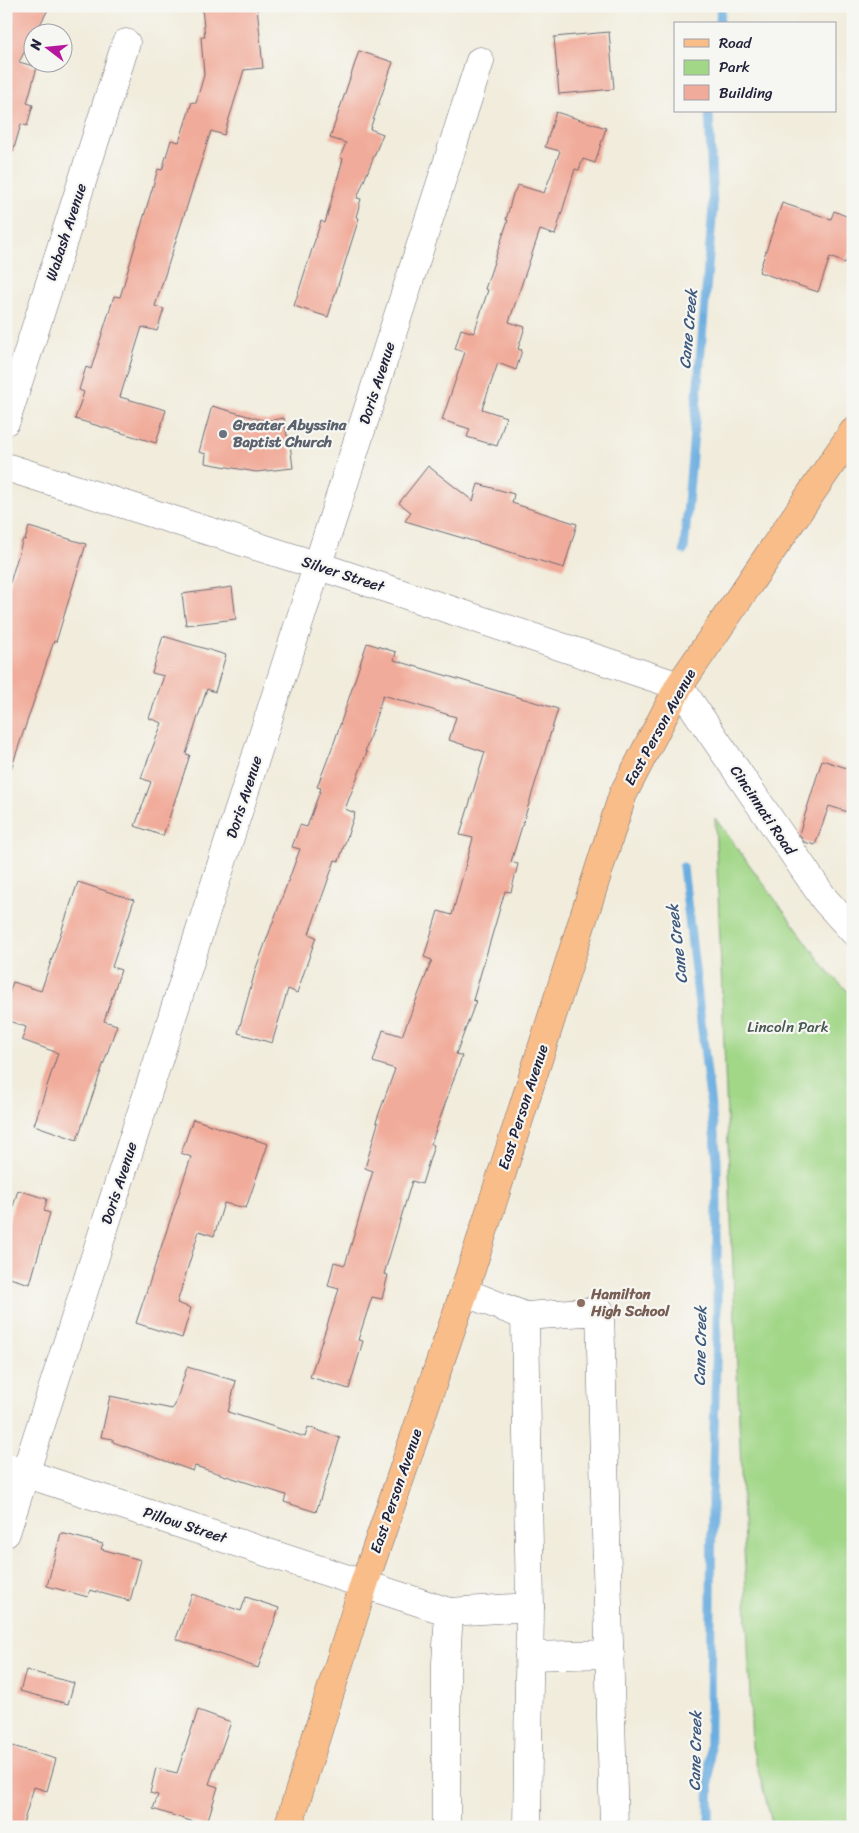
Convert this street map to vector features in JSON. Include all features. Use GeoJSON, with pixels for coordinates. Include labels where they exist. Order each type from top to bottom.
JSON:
{"type":"FeatureCollection","features":[{"type":"Feature","properties":{"kind":"main road","name":"East Person Avenue"},"geometry":{"type":"LineString","coordinates":[[288,1827],[364,1584],[464,1292],[623,794],[679,686],[853,432]]}},
{"type":"Feature","properties":{"kind":"street","name":"Wabash Avenue"},"geometry":{"type":"LineString","coordinates":[[6,421],[126,43]]}},
{"type":"Feature","properties":{"kind":"street","name":"Doris Avenue"},"geometry":{"type":"LineString","coordinates":[[6,1533],[16,1470],[319,566],[480,61]]}},
{"type":"Feature","properties":{"kind":"street","name":"Silver Street"},"geometry":{"type":"LineString","coordinates":[[6,467],[319,566],[679,686]]}},
{"type":"Feature","properties":{"kind":"street","name":"Cincinnati Road"},"geometry":{"type":"LineString","coordinates":[[679,686],[825,900],[853,931]]}},
{"type":"Feature","properties":{"kind":"street"},"geometry":{"type":"LineString","coordinates":[[464,1292],[525,1316],[600,1311],[614,1827]]}},
{"type":"Feature","properties":{"kind":"street"},"geometry":{"type":"LineString","coordinates":[[525,1316],[530,1607],[527,1827]]}},
{"type":"Feature","properties":{"kind":"street","name":"Pillow Street"},"geometry":{"type":"LineString","coordinates":[[16,1470],[450,1612]]}},
{"type":"Feature","properties":{"kind":"street"},"geometry":{"type":"LineString","coordinates":[[446,1827],[446,1663],[450,1612],[530,1607]]}},
{"type":"Feature","properties":{"kind":"street"},"geometry":{"type":"LineString","coordinates":[[529,1656],[610,1654]]}},
{"type":"Feature","properties":{"kind":"green space","name":"Lincoln Park"},"geometry":{"type":"Polygon","coordinates":[[[715,818],[830,974],[853,996],[853,1827],[773,1827],[752,1747],[715,818]]]}},
{"type":"Feature","properties":{"kind":"building"},"geometry":{"type":"Polygon","coordinates":[[[6,6],[50,6],[41,22],[22,22],[22,56],[19,62],[22,63],[22,72],[36,72],[27,103],[33,105],[27,126],[21,124],[13,152],[6,152],[6,6]]]}},
{"type":"Feature","properties":{"kind":"building"},"geometry":{"type":"Polygon","coordinates":[[[257,6],[263,68],[244,70],[224,135],[211,131],[155,306],[164,309],[157,331],[142,327],[120,397],[166,410],[156,443],[75,419],[84,392],[79,390],[86,367],[91,369],[114,296],[120,297],[158,169],[162,170],[171,140],[179,142],[192,102],[196,103],[204,75],[201,37],[205,37],[202,8],[257,6]]]}},
{"type":"Feature","properties":{"kind":"building"},"geometry":{"type":"Polygon","coordinates":[[[609,32],[614,89],[559,94],[554,37],[609,32]]]}},
{"type":"Feature","properties":{"kind":"building"},"geometry":{"type":"Polygon","coordinates":[[[359,51],[393,62],[370,129],[383,134],[357,198],[361,199],[356,217],[359,218],[328,317],[294,306],[321,221],[325,223],[343,159],[340,157],[346,143],[330,138],[359,51]]]}},
{"type":"Feature","properties":{"kind":"building"},"geometry":{"type":"Polygon","coordinates":[[[556,112],[606,128],[595,163],[583,159],[579,170],[575,169],[555,235],[540,230],[509,322],[525,327],[518,349],[522,350],[516,370],[498,363],[482,409],[506,417],[497,446],[467,437],[470,429],[442,420],[465,352],[455,349],[461,329],[474,333],[488,290],[485,289],[508,220],[506,220],[513,194],[518,185],[544,193],[560,151],[545,147],[556,112]]]}},
{"type":"Feature","properties":{"kind":"building"},"geometry":{"type":"Polygon","coordinates":[[[782,203],[831,219],[834,211],[853,219],[853,244],[845,263],[830,257],[818,292],[759,272],[782,203]]]}},
{"type":"Feature","properties":{"kind":"building"},"geometry":{"type":"Polygon","coordinates":[[[212,406],[266,421],[284,418],[287,436],[289,436],[293,468],[256,472],[205,463],[206,454],[199,452],[212,406]]]}},
{"type":"Feature","properties":{"kind":"building"},"geometry":{"type":"Polygon","coordinates":[[[428,466],[473,501],[478,484],[514,494],[512,503],[577,524],[564,568],[405,521],[411,512],[399,503],[428,466]]]}},
{"type":"Feature","properties":{"kind":"building"},"geometry":{"type":"Polygon","coordinates":[[[29,527],[86,544],[56,642],[54,641],[11,769],[6,768],[6,596],[23,539],[25,540],[29,527]]]}},
{"type":"Feature","properties":{"kind":"building"},"geometry":{"type":"Polygon","coordinates":[[[232,587],[236,619],[186,625],[182,594],[232,587]]]}},
{"type":"Feature","properties":{"kind":"building"},"geometry":{"type":"Polygon","coordinates":[[[163,636],[226,655],[215,692],[207,689],[186,754],[190,755],[163,836],[135,826],[151,782],[141,778],[162,723],[149,718],[164,676],[152,673],[163,636]]]}},
{"type":"Feature","properties":{"kind":"building"},"geometry":{"type":"Polygon","coordinates":[[[367,643],[396,652],[394,660],[558,709],[511,862],[518,864],[511,892],[505,891],[473,1000],[476,1001],[456,1054],[462,1056],[431,1144],[434,1145],[422,1184],[412,1181],[384,1274],[388,1275],[382,1299],[372,1297],[358,1340],[363,1341],[349,1389],[310,1377],[339,1289],[328,1286],[334,1262],[345,1265],[373,1171],[365,1168],[378,1123],[376,1122],[395,1069],[373,1062],[383,1030],[402,1036],[432,960],[424,957],[438,911],[452,915],[473,838],[460,835],[485,752],[449,740],[456,717],[383,695],[365,752],[367,752],[345,809],[355,813],[339,861],[335,860],[309,934],[316,937],[297,993],[288,989],[272,1043],[238,1033],[256,968],[300,849],[292,847],[300,825],[307,827],[321,788],[317,787],[335,740],[367,643]]]}},
{"type":"Feature","properties":{"kind":"building"},"geometry":{"type":"Polygon","coordinates":[[[822,760],[853,770],[853,809],[849,808],[848,812],[829,806],[815,845],[804,842],[799,834],[822,760]]]}},
{"type":"Feature","properties":{"kind":"building"},"geometry":{"type":"Polygon","coordinates":[[[78,882],[134,900],[112,967],[121,970],[104,1021],[117,1025],[77,1140],[34,1125],[58,1053],[22,1040],[26,1027],[6,1020],[6,1002],[13,982],[41,991],[78,882]]]}},
{"type":"Feature","properties":{"kind":"building"},"geometry":{"type":"Polygon","coordinates":[[[193,1119],[268,1144],[246,1208],[224,1203],[214,1236],[199,1231],[177,1303],[191,1308],[182,1338],[136,1323],[191,1157],[181,1153],[193,1119]]]}},
{"type":"Feature","properties":{"kind":"building"},"geometry":{"type":"Polygon","coordinates":[[[18,1190],[47,1199],[44,1211],[50,1213],[30,1284],[6,1277],[6,1230],[18,1190]]]}},
{"type":"Feature","properties":{"kind":"building"},"geometry":{"type":"Polygon","coordinates":[[[187,1367],[236,1381],[228,1412],[305,1437],[308,1427],[340,1438],[316,1512],[284,1502],[286,1495],[195,1466],[193,1471],[113,1442],[113,1439],[101,1437],[110,1396],[172,1409],[187,1367]]]}},
{"type":"Feature","properties":{"kind":"building"},"geometry":{"type":"Polygon","coordinates":[[[61,1533],[103,1544],[101,1549],[141,1560],[130,1601],[90,1590],[88,1597],[47,1586],[61,1533]]]}},
{"type":"Feature","properties":{"kind":"building"},"geometry":{"type":"Polygon","coordinates":[[[192,1594],[241,1611],[246,1597],[279,1608],[258,1668],[176,1639],[192,1594]]]}},
{"type":"Feature","properties":{"kind":"building"},"geometry":{"type":"Polygon","coordinates":[[[26,1670],[74,1683],[68,1704],[20,1691],[26,1670]]]}},
{"type":"Feature","properties":{"kind":"building"},"geometry":{"type":"Polygon","coordinates":[[[198,1710],[231,1722],[209,1784],[218,1787],[206,1826],[153,1809],[158,1795],[150,1793],[156,1768],[177,1773],[198,1710]]]}},
{"type":"Feature","properties":{"kind":"building"},"geometry":{"type":"Polygon","coordinates":[[[6,1744],[56,1759],[47,1791],[34,1787],[22,1827],[6,1827],[6,1744]]]}},
{"type":"Feature","properties":{"kind":"waterway","name":"Cane Creek"},"geometry":{"type":"LineString","coordinates":[[719,22],[722,6]]}},
{"type":"Feature","properties":{"kind":"waterway","name":"Cane Creek"},"geometry":{"type":"LineString","coordinates":[[684,550],[713,208],[709,112]]}},
{"type":"Feature","properties":{"kind":"waterway","name":"Cane Creek"},"geometry":{"type":"LineString","coordinates":[[683,867],[717,1159],[717,1330],[712,1499],[709,1827]]}},
{"type":"Feature","properties":{"kind":"place","name":"Greater Abyssina Baptist Church"},"geometry":{"type":"Point","coordinates":[223,434]}},
{"type":"Feature","properties":{"kind":"place","name":"Hamilton High School"},"geometry":{"type":"Point","coordinates":[581,1303]}}]}
